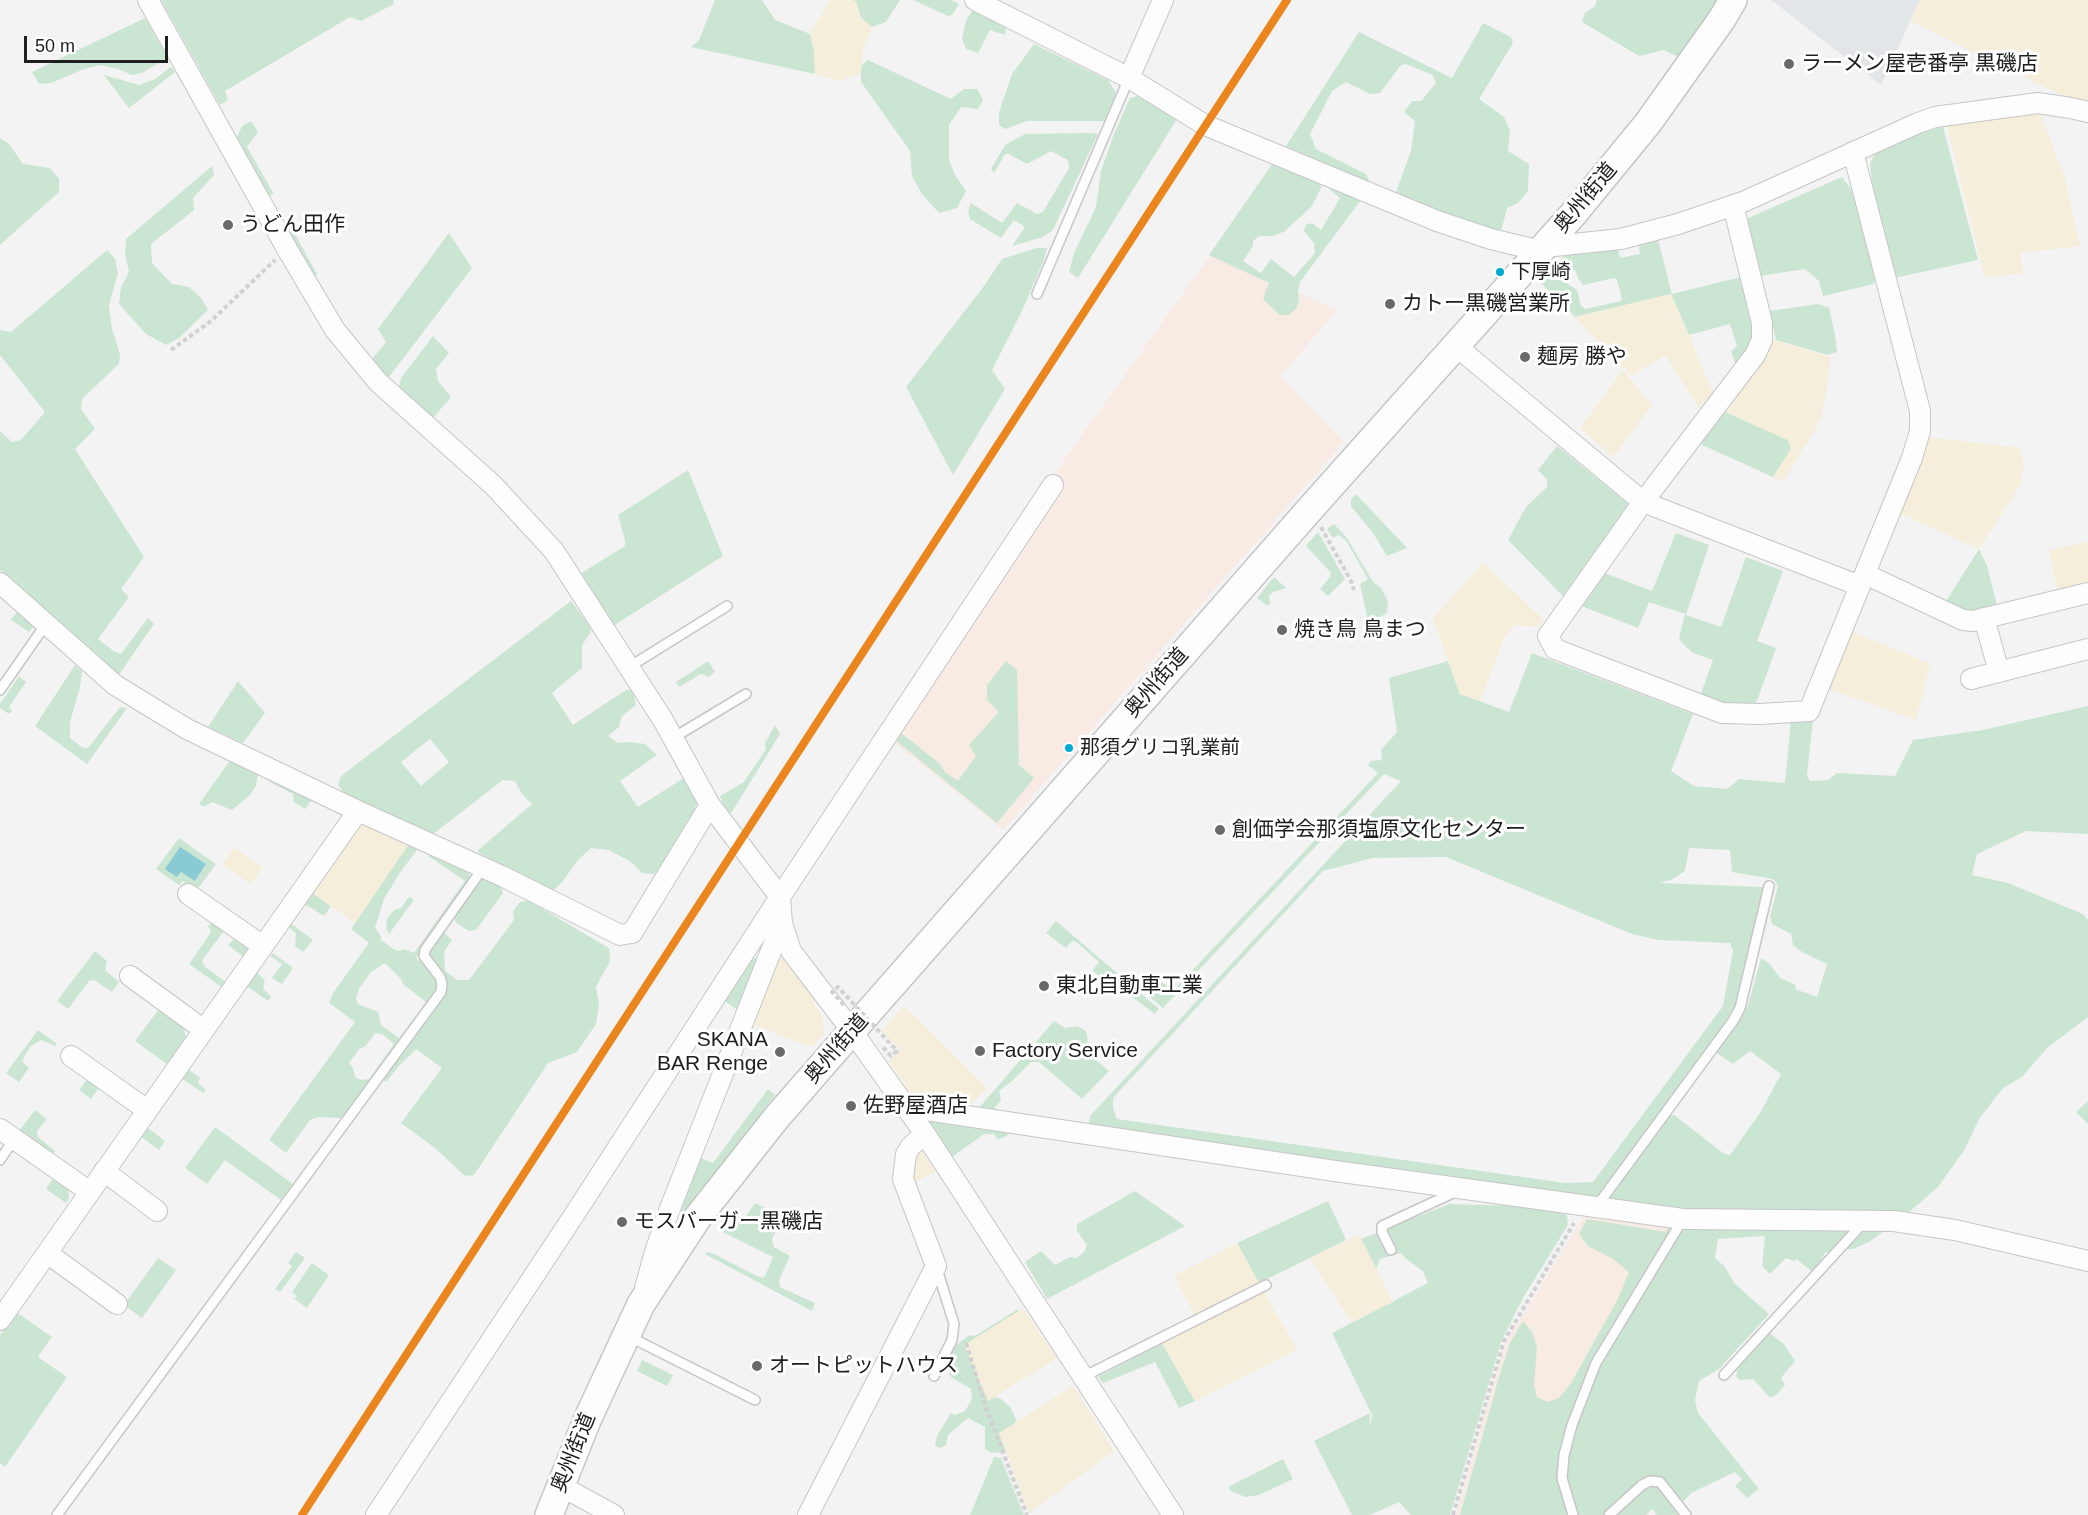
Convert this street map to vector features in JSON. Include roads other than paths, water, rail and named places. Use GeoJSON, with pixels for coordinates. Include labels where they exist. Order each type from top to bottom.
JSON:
{"type":"FeatureCollection","features":[{"type":"Feature","properties":{"kind":"main road","name":"奥州街道"},"geometry":{"type":"LineString","coordinates":[[549,1515],[588,1418],[641,1304],[698,1217],[777,1117],[852,1031],[1311,508],[1543,249],[1648,123],[1733,0]]}},
{"type":"Feature","properties":{"kind":"street"},"geometry":{"type":"LineString","coordinates":[[148,0],[287,249],[335,330],[378,382],[493,486],[554,552],[673,738],[710,805],[780,897],[782,923],[791,951],[852,1031],[925,1134],[1173,1515]]}},
{"type":"Feature","properties":{"kind":"street"},"geometry":{"type":"LineString","coordinates":[[975,0],[1129,78],[1205,125],[1437,221],[1491,238],[1543,249],[1621,239],[1678,224],[1733,205],[1935,117],[2037,103],[2088,112]]}},
{"type":"Feature","properties":{"kind":"street"},"geometry":{"type":"LineString","coordinates":[[1129,78],[1163,0]]}},
{"type":"Feature","properties":{"kind":"street"},"geometry":{"type":"LineString","coordinates":[[1733,205],[1762,323],[1762,340],[1755,355],[1643,502],[1548,636],[1555,649],[1722,713],[1761,714],[1809,711],[1912,458],[1920,431],[1920,411],[1853,152]]}},
{"type":"Feature","properties":{"kind":"street"},"geometry":{"type":"LineString","coordinates":[[1456,346],[1643,502],[1862,580],[1963,620],[1973,621],[2088,593]]}},
{"type":"Feature","properties":{"kind":"street"},"geometry":{"type":"LineString","coordinates":[[376,1515],[780,897],[1053,485]]}},
{"type":"Feature","properties":{"kind":"street"},"geometry":{"type":"LineString","coordinates":[[0,583],[116,685],[150,708],[187,729],[620,935],[632,933],[710,805]]}},
{"type":"Feature","properties":{"kind":"street"},"geometry":{"type":"LineString","coordinates":[[1984,618],[1999,672]]}},
{"type":"Feature","properties":{"kind":"street"},"geometry":{"type":"LineString","coordinates":[[1971,679],[2088,649]]}},
{"type":"Feature","properties":{"kind":"street"},"geometry":{"type":"LineString","coordinates":[[0,1320],[358,811]]}},
{"type":"Feature","properties":{"kind":"street"},"geometry":{"type":"LineString","coordinates":[[188,894],[263,946]]}},
{"type":"Feature","properties":{"kind":"street"},"geometry":{"type":"LineString","coordinates":[[641,1304],[669,1211],[782,923]]}},
{"type":"Feature","properties":{"kind":"street"},"geometry":{"type":"LineString","coordinates":[[130,976],[204,1030]]}},
{"type":"Feature","properties":{"kind":"street"},"geometry":{"type":"LineString","coordinates":[[71,1056],[147,1110]]}},
{"type":"Feature","properties":{"kind":"street"},"geometry":{"type":"LineString","coordinates":[[906,1107],[1462,1189],[1683,1219],[1894,1221],[1955,1230],[2088,1261]]}},
{"type":"Feature","properties":{"kind":"street"},"geometry":{"type":"LineString","coordinates":[[7,1134],[90,1192]]}},
{"type":"Feature","properties":{"kind":"street"},"geometry":{"type":"LineString","coordinates":[[808,1515],[936,1266],[903,1179],[906,1154],[911,1146],[925,1134]]}},
{"type":"Feature","properties":{"kind":"street"},"geometry":{"type":"LineString","coordinates":[[104,1171],[157,1211]]}},
{"type":"Feature","properties":{"kind":"street"},"geometry":{"type":"LineString","coordinates":[[47,1253],[117,1304]]}},
{"type":"Feature","properties":{"kind":"street"},"geometry":{"type":"LineString","coordinates":[[561,1486],[614,1515]]}},
{"type":"Feature","properties":{"kind":"lane"},"geometry":{"type":"LineString","coordinates":[[1037,294],[1129,78]]}},
{"type":"Feature","properties":{"kind":"lane"},"geometry":{"type":"LineString","coordinates":[[629,667],[728,606]]}},
{"type":"Feature","properties":{"kind":"lane"},"geometry":{"type":"LineString","coordinates":[[0,690],[46,624]]}},
{"type":"Feature","properties":{"kind":"lane"},"geometry":{"type":"LineString","coordinates":[[673,738],[746,694]]}},
{"type":"Feature","properties":{"kind":"lane"},"geometry":{"type":"LineString","coordinates":[[57,1515],[441,992],[440,977],[424,956],[424,950],[483,868]]}},
{"type":"Feature","properties":{"kind":"lane"},"geometry":{"type":"LineString","coordinates":[[1589,1207],[1733,1021],[1740,1008],[1769,886]]}},
{"type":"Feature","properties":{"kind":"lane"},"geometry":{"type":"LineString","coordinates":[[0,1160],[7,1134]]}},
{"type":"Feature","properties":{"kind":"lane"},"geometry":{"type":"LineString","coordinates":[[1391,1250],[1382,1232],[1382,1226],[1462,1189]]}},
{"type":"Feature","properties":{"kind":"lane"},"geometry":{"type":"LineString","coordinates":[[1573,1515],[1562,1478],[1564,1455],[1572,1425],[1596,1363],[1683,1219]]}},
{"type":"Feature","properties":{"kind":"lane"},"geometry":{"type":"LineString","coordinates":[[1724,1375],[1865,1221]]}},
{"type":"Feature","properties":{"kind":"lane"},"geometry":{"type":"LineString","coordinates":[[934,1376],[952,1340],[954,1324],[936,1266]]}},
{"type":"Feature","properties":{"kind":"lane"},"geometry":{"type":"LineString","coordinates":[[1083,1377],[1266,1285]]}},
{"type":"Feature","properties":{"kind":"lane"},"geometry":{"type":"LineString","coordinates":[[626,1335],[755,1400]]}},
{"type":"Feature","properties":{"kind":"lane"},"geometry":{"type":"LineString","coordinates":[[1609,1515],[1642,1485],[1650,1481],[1659,1482],[1686,1515]]}},
{"type":"Feature","properties":{"kind":"water"},"geometry":{"type":"Polygon","coordinates":[[[180,847],[206,864],[195,881],[181,872],[177,877],[165,869],[180,847]]]}},
{"type":"Feature","properties":{"kind":"place","name":"ラーメン屋壱番亭 黒磯店"},"geometry":{"type":"Point","coordinates":[1789,64]}},
{"type":"Feature","properties":{"kind":"place","name":"うどん田作"},"geometry":{"type":"Point","coordinates":[228,225]}},
{"type":"Feature","properties":{"kind":"place","name":"下厚崎"},"geometry":{"type":"Point","coordinates":[1500,272]}},
{"type":"Feature","properties":{"kind":"place","name":"カトー黒磯営業所"},"geometry":{"type":"Point","coordinates":[1390,304]}},
{"type":"Feature","properties":{"kind":"place","name":"麺房 勝や"},"geometry":{"type":"Point","coordinates":[1525,357]}},
{"type":"Feature","properties":{"kind":"place","name":"焼き鳥 鳥まつ"},"geometry":{"type":"Point","coordinates":[1282,630]}},
{"type":"Feature","properties":{"kind":"place","name":"那須グリコ乳業前"},"geometry":{"type":"Point","coordinates":[1069,748]}},
{"type":"Feature","properties":{"kind":"place","name":"創価学会那須塩原文化センター"},"geometry":{"type":"Point","coordinates":[1220,830]}},
{"type":"Feature","properties":{"kind":"place","name":"東北自動車工業"},"geometry":{"type":"Point","coordinates":[1044,986]}},
{"type":"Feature","properties":{"kind":"place","name":"Factory Service"},"geometry":{"type":"Point","coordinates":[980,1051]}},
{"type":"Feature","properties":{"kind":"place","name":"SKANA BAR Renge"},"geometry":{"type":"Point","coordinates":[780,1052]}},
{"type":"Feature","properties":{"kind":"place","name":"佐野屋酒店"},"geometry":{"type":"Point","coordinates":[851,1106]}},
{"type":"Feature","properties":{"kind":"place","name":"モスバーガー黒磯店"},"geometry":{"type":"Point","coordinates":[622,1222]}},
{"type":"Feature","properties":{"kind":"place","name":"オートピットハウス"},"geometry":{"type":"Point","coordinates":[757,1366]}}]}
